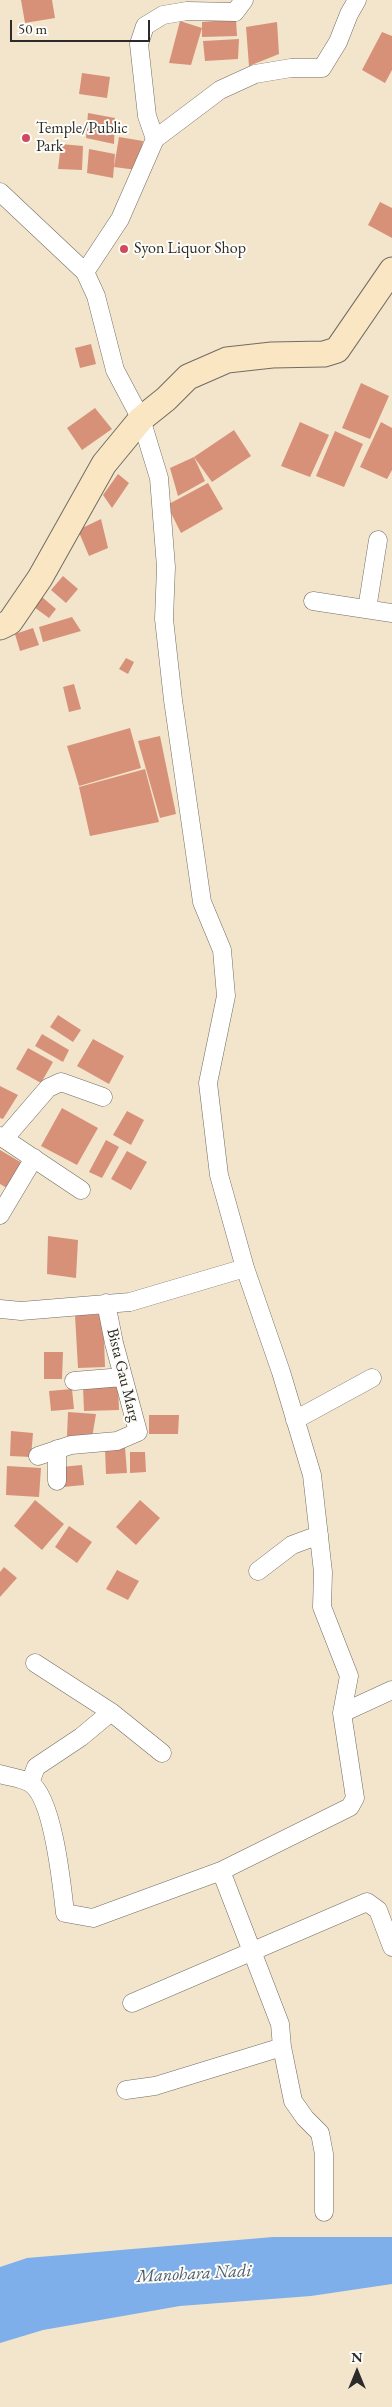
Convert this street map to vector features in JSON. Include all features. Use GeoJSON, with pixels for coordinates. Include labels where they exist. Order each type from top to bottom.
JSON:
{"type":"FeatureCollection","features":[{"type":"Feature","properties":{"kind":"main road"},"geometry":{"type":"LineString","coordinates":[[0,628],[10,622],[40,578],[104,464],[141,419],[166,399],[188,377],[227,360],[272,355],[324,354],[337,350],[392,270]]}},
{"type":"Feature","properties":{"kind":"street"},"geometry":{"type":"LineString","coordinates":[[155,139],[147,116],[139,44],[145,26],[163,15],[187,11],[235,12],[244,0]]}},
{"type":"Feature","properties":{"kind":"street"},"geometry":{"type":"LineString","coordinates":[[85,272],[120,219],[155,139],[220,90],[255,74],[291,68],[322,68],[338,42],[349,14],[357,0]]}},
{"type":"Feature","properties":{"kind":"street"},"geometry":{"type":"LineString","coordinates":[[0,192],[85,272],[96,296],[115,370],[141,419],[158,478],[166,567],[164,619],[202,902],[222,950],[226,996],[208,1083],[219,1175],[245,1268],[312,1475],[323,1572],[322,1606],[349,1676],[342,1714],[355,1798],[350,1807],[221,1871],[93,1918],[65,1912],[53,1830],[40,1795],[30,1783],[0,1774]]}},
{"type":"Feature","properties":{"kind":"street"},"geometry":{"type":"LineString","coordinates":[[368,610],[378,540]]}},
{"type":"Feature","properties":{"kind":"street"},"geometry":{"type":"LineString","coordinates":[[313,601],[392,613]]}},
{"type":"Feature","properties":{"kind":"street"},"geometry":{"type":"LineString","coordinates":[[81,1190],[2,1138],[48,1088],[61,1082],[103,1097]]}},
{"type":"Feature","properties":{"kind":"street"},"geometry":{"type":"LineString","coordinates":[[0,1215],[34,1158]]}},
{"type":"Feature","properties":{"kind":"street"},"geometry":{"type":"LineString","coordinates":[[0,1309],[21,1311],[130,1302],[245,1268]]}},
{"type":"Feature","properties":{"kind":"street","name":"Bista Gau Marg"},"geometry":{"type":"LineString","coordinates":[[38,1456],[71,1445],[118,1441],[138,1432],[106,1303]]}},
{"type":"Feature","properties":{"kind":"street"},"geometry":{"type":"LineString","coordinates":[[74,1381],[123,1377]]}},
{"type":"Feature","properties":{"kind":"street"},"geometry":{"type":"LineString","coordinates":[[295,1420],[372,1378]]}},
{"type":"Feature","properties":{"kind":"street"},"geometry":{"type":"LineString","coordinates":[[57,1449],[57,1481]]}},
{"type":"Feature","properties":{"kind":"street"},"geometry":{"type":"LineString","coordinates":[[258,1572],[292,1544],[320,1535]]}},
{"type":"Feature","properties":{"kind":"street"},"geometry":{"type":"LineString","coordinates":[[36,1663],[111,1712],[162,1753]]}},
{"type":"Feature","properties":{"kind":"street"},"geometry":{"type":"LineString","coordinates":[[342,1714],[392,1690]]}},
{"type":"Feature","properties":{"kind":"street"},"geometry":{"type":"LineString","coordinates":[[30,1783],[36,1767],[81,1737],[111,1712]]}},
{"type":"Feature","properties":{"kind":"street"},"geometry":{"type":"LineString","coordinates":[[221,1871],[250,1952],[280,2024],[282,2047],[293,2101],[304,2118],[320,2133],[324,2154],[322,2192],[324,2212]]}},
{"type":"Feature","properties":{"kind":"street"},"geometry":{"type":"LineString","coordinates":[[132,2003],[367,1902],[378,1910],[392,1947]]}},
{"type":"Feature","properties":{"kind":"street"},"geometry":{"type":"LineString","coordinates":[[126,2090],[155,2086],[282,2047]]}},
{"type":"Feature","properties":{"kind":"water","name":"Manohara Nadi"},"geometry":{"type":"Polygon","coordinates":[[[273,2237],[392,2237],[392,2284],[311,2296],[180,2306],[43,2330],[0,2343],[0,2267],[27,2258],[273,2237]]]}},
{"type":"Feature","properties":{"kind":"building"},"geometry":{"type":"Polygon","coordinates":[[[21,0],[52,0],[55,18],[25,23],[21,0]]]}},
{"type":"Feature","properties":{"kind":"building"},"geometry":{"type":"Polygon","coordinates":[[[236,19],[237,36],[202,37],[202,22],[236,19]]]}},
{"type":"Feature","properties":{"kind":"building"},"geometry":{"type":"Polygon","coordinates":[[[180,21],[202,28],[191,65],[169,63],[180,21]]]}},
{"type":"Feature","properties":{"kind":"building"},"geometry":{"type":"Polygon","coordinates":[[[277,22],[279,54],[249,66],[246,27],[277,22]]]}},
{"type":"Feature","properties":{"kind":"building"},"geometry":{"type":"Polygon","coordinates":[[[382,32],[392,36],[392,70],[385,83],[362,70],[382,32]]]}},
{"type":"Feature","properties":{"kind":"building"},"geometry":{"type":"Polygon","coordinates":[[[239,39],[238,59],[205,61],[203,41],[239,39]]]}},
{"type":"Feature","properties":{"kind":"building"},"geometry":{"type":"Polygon","coordinates":[[[82,73],[110,77],[107,98],[79,94],[82,73]]]}},
{"type":"Feature","properties":{"kind":"building"},"geometry":{"type":"Polygon","coordinates":[[[88,113],[115,118],[114,144],[86,138],[88,113]]]}},
{"type":"Feature","properties":{"kind":"building"},"geometry":{"type":"Polygon","coordinates":[[[119,137],[143,141],[137,170],[114,167],[119,137]]]}},
{"type":"Feature","properties":{"kind":"building"},"geometry":{"type":"Polygon","coordinates":[[[61,144],[83,146],[82,170],[58,169],[61,144]]]}},
{"type":"Feature","properties":{"kind":"building"},"geometry":{"type":"Polygon","coordinates":[[[89,149],[115,154],[113,178],[87,173],[89,149]]]}},
{"type":"Feature","properties":{"kind":"building"},"geometry":{"type":"Polygon","coordinates":[[[380,202],[392,208],[392,238],[368,225],[380,202]]]}},
{"type":"Feature","properties":{"kind":"building"},"geometry":{"type":"Polygon","coordinates":[[[91,344],[96,364],[80,368],[75,348],[91,344]]]}},
{"type":"Feature","properties":{"kind":"building"},"geometry":{"type":"Polygon","coordinates":[[[361,383],[389,396],[370,439],[342,428],[361,383]]]}},
{"type":"Feature","properties":{"kind":"building"},"geometry":{"type":"Polygon","coordinates":[[[95,408],[112,429],[82,450],[67,428],[95,408]]]}},
{"type":"Feature","properties":{"kind":"building"},"geometry":{"type":"Polygon","coordinates":[[[300,422],[329,435],[310,477],[281,466],[300,422]]]}},
{"type":"Feature","properties":{"kind":"building"},"geometry":{"type":"Polygon","coordinates":[[[381,422],[392,428],[392,470],[387,479],[360,467],[381,422]]]}},
{"type":"Feature","properties":{"kind":"building"},"geometry":{"type":"Polygon","coordinates":[[[234,430],[251,456],[212,482],[194,457],[234,430]]]}},
{"type":"Feature","properties":{"kind":"building"},"geometry":{"type":"Polygon","coordinates":[[[335,431],[363,444],[344,487],[316,476],[335,431]]]}},
{"type":"Feature","properties":{"kind":"building"},"geometry":{"type":"Polygon","coordinates":[[[194,457],[205,481],[178,496],[170,468],[194,457]]]}},
{"type":"Feature","properties":{"kind":"building"},"geometry":{"type":"Polygon","coordinates":[[[118,474],[129,483],[112,508],[103,495],[118,474]]]}},
{"type":"Feature","properties":{"kind":"building"},"geometry":{"type":"Polygon","coordinates":[[[208,483],[223,509],[181,533],[167,505],[208,483]]]}},
{"type":"Feature","properties":{"kind":"building"},"geometry":{"type":"Polygon","coordinates":[[[101,519],[108,548],[89,556],[78,530],[101,519]]]}},
{"type":"Feature","properties":{"kind":"building"},"geometry":{"type":"Polygon","coordinates":[[[63,576],[78,589],[66,603],[51,590],[63,576]]]}},
{"type":"Feature","properties":{"kind":"building"},"geometry":{"type":"Polygon","coordinates":[[[42,597],[56,609],[49,618],[34,607],[42,597]]]}},
{"type":"Feature","properties":{"kind":"building"},"geometry":{"type":"Polygon","coordinates":[[[72,617],[81,631],[43,642],[39,627],[72,617]]]}},
{"type":"Feature","properties":{"kind":"building"},"geometry":{"type":"Polygon","coordinates":[[[33,628],[39,645],[20,651],[15,634],[33,628]]]}},
{"type":"Feature","properties":{"kind":"building"},"geometry":{"type":"Polygon","coordinates":[[[126,658],[134,662],[128,674],[119,669],[126,658]]]}},
{"type":"Feature","properties":{"kind":"building"},"geometry":{"type":"Polygon","coordinates":[[[74,684],[81,709],[69,712],[63,687],[74,684]]]}},
{"type":"Feature","properties":{"kind":"building"},"geometry":{"type":"Polygon","coordinates":[[[130,728],[141,768],[79,786],[67,746],[130,728]]]}},
{"type":"Feature","properties":{"kind":"building"},"geometry":{"type":"Polygon","coordinates":[[[160,736],[176,814],[160,818],[138,741],[160,736]]]}},
{"type":"Feature","properties":{"kind":"building"},"geometry":{"type":"Polygon","coordinates":[[[145,769],[159,822],[90,836],[79,787],[145,769]]]}},
{"type":"Feature","properties":{"kind":"building"},"geometry":{"type":"Polygon","coordinates":[[[58,1015],[81,1030],[73,1042],[50,1027],[58,1015]]]}},
{"type":"Feature","properties":{"kind":"building"},"geometry":{"type":"Polygon","coordinates":[[[42,1034],[69,1050],[63,1062],[35,1046],[42,1034]]]}},
{"type":"Feature","properties":{"kind":"building"},"geometry":{"type":"Polygon","coordinates":[[[93,1039],[124,1056],[109,1084],[77,1066],[93,1039]]]}},
{"type":"Feature","properties":{"kind":"building"},"geometry":{"type":"Polygon","coordinates":[[[28,1048],[53,1062],[41,1083],[16,1069],[28,1048]]]}},
{"type":"Feature","properties":{"kind":"building"},"geometry":{"type":"Polygon","coordinates":[[[0,1086],[18,1095],[3,1119],[0,1118],[0,1086]]]}},
{"type":"Feature","properties":{"kind":"building"},"geometry":{"type":"Polygon","coordinates":[[[62,1108],[98,1128],[77,1165],[41,1146],[62,1108]]]}},
{"type":"Feature","properties":{"kind":"building"},"geometry":{"type":"Polygon","coordinates":[[[127,1111],[144,1120],[131,1145],[113,1135],[127,1111]]]}},
{"type":"Feature","properties":{"kind":"building"},"geometry":{"type":"Polygon","coordinates":[[[106,1140],[119,1147],[102,1178],[89,1172],[106,1140]]]}},
{"type":"Feature","properties":{"kind":"building"},"geometry":{"type":"Polygon","coordinates":[[[0,1150],[22,1163],[7,1188],[0,1184],[0,1150]]]}},
{"type":"Feature","properties":{"kind":"building"},"geometry":{"type":"Polygon","coordinates":[[[127,1151],[147,1162],[131,1190],[111,1179],[127,1151]]]}},
{"type":"Feature","properties":{"kind":"building"},"geometry":{"type":"Polygon","coordinates":[[[48,1236],[78,1240],[76,1278],[47,1274],[48,1236]]]}},
{"type":"Feature","properties":{"kind":"building"},"geometry":{"type":"Polygon","coordinates":[[[103,1314],[105,1367],[78,1368],[75,1315],[103,1314]]]}},
{"type":"Feature","properties":{"kind":"building"},"geometry":{"type":"Polygon","coordinates":[[[44,1352],[63,1352],[62,1379],[44,1379],[44,1352]]]}},
{"type":"Feature","properties":{"kind":"building"},"geometry":{"type":"Polygon","coordinates":[[[118,1386],[119,1410],[84,1411],[83,1387],[118,1386]]]}},
{"type":"Feature","properties":{"kind":"building"},"geometry":{"type":"Polygon","coordinates":[[[72,1389],[74,1409],[51,1411],[49,1391],[72,1389]]]}},
{"type":"Feature","properties":{"kind":"building"},"geometry":{"type":"Polygon","coordinates":[[[68,1412],[96,1414],[92,1438],[67,1436],[68,1412]]]}},
{"type":"Feature","properties":{"kind":"building"},"geometry":{"type":"Polygon","coordinates":[[[149,1415],[179,1415],[178,1434],[149,1434],[149,1415]]]}},
{"type":"Feature","properties":{"kind":"building"},"geometry":{"type":"Polygon","coordinates":[[[11,1431],[33,1433],[31,1457],[10,1456],[11,1431]]]}},
{"type":"Feature","properties":{"kind":"building"},"geometry":{"type":"Polygon","coordinates":[[[125,1447],[127,1473],[106,1474],[105,1448],[125,1447]]]}},
{"type":"Feature","properties":{"kind":"building"},"geometry":{"type":"Polygon","coordinates":[[[130,1452],[145,1452],[146,1472],[130,1473],[130,1452]]]}},
{"type":"Feature","properties":{"kind":"building"},"geometry":{"type":"Polygon","coordinates":[[[82,1465],[84,1485],[63,1487],[61,1467],[82,1465]]]}},
{"type":"Feature","properties":{"kind":"building"},"geometry":{"type":"Polygon","coordinates":[[[7,1466],[41,1468],[39,1497],[6,1495],[7,1466]]]}},
{"type":"Feature","properties":{"kind":"building"},"geometry":{"type":"Polygon","coordinates":[[[35,1500],[64,1524],[42,1550],[14,1526],[35,1500]]]}},
{"type":"Feature","properties":{"kind":"building"},"geometry":{"type":"Polygon","coordinates":[[[140,1500],[160,1518],[136,1545],[116,1527],[140,1500]]]}},
{"type":"Feature","properties":{"kind":"building"},"geometry":{"type":"Polygon","coordinates":[[[69,1526],[92,1542],[77,1563],[55,1547],[69,1526]]]}},
{"type":"Feature","properties":{"kind":"building"},"geometry":{"type":"Polygon","coordinates":[[[4,1567],[17,1578],[0,1597],[0,1572],[4,1567]]]}},
{"type":"Feature","properties":{"kind":"building"},"geometry":{"type":"Polygon","coordinates":[[[117,1570],[139,1581],[128,1600],[106,1589],[117,1570]]]}},
{"type":"Feature","properties":{"kind":"place","name":"Temple/Public Park"},"geometry":{"type":"Point","coordinates":[26,138]}},
{"type":"Feature","properties":{"kind":"place","name":"Syon Liquor Shop"},"geometry":{"type":"Point","coordinates":[124,249]}}]}
